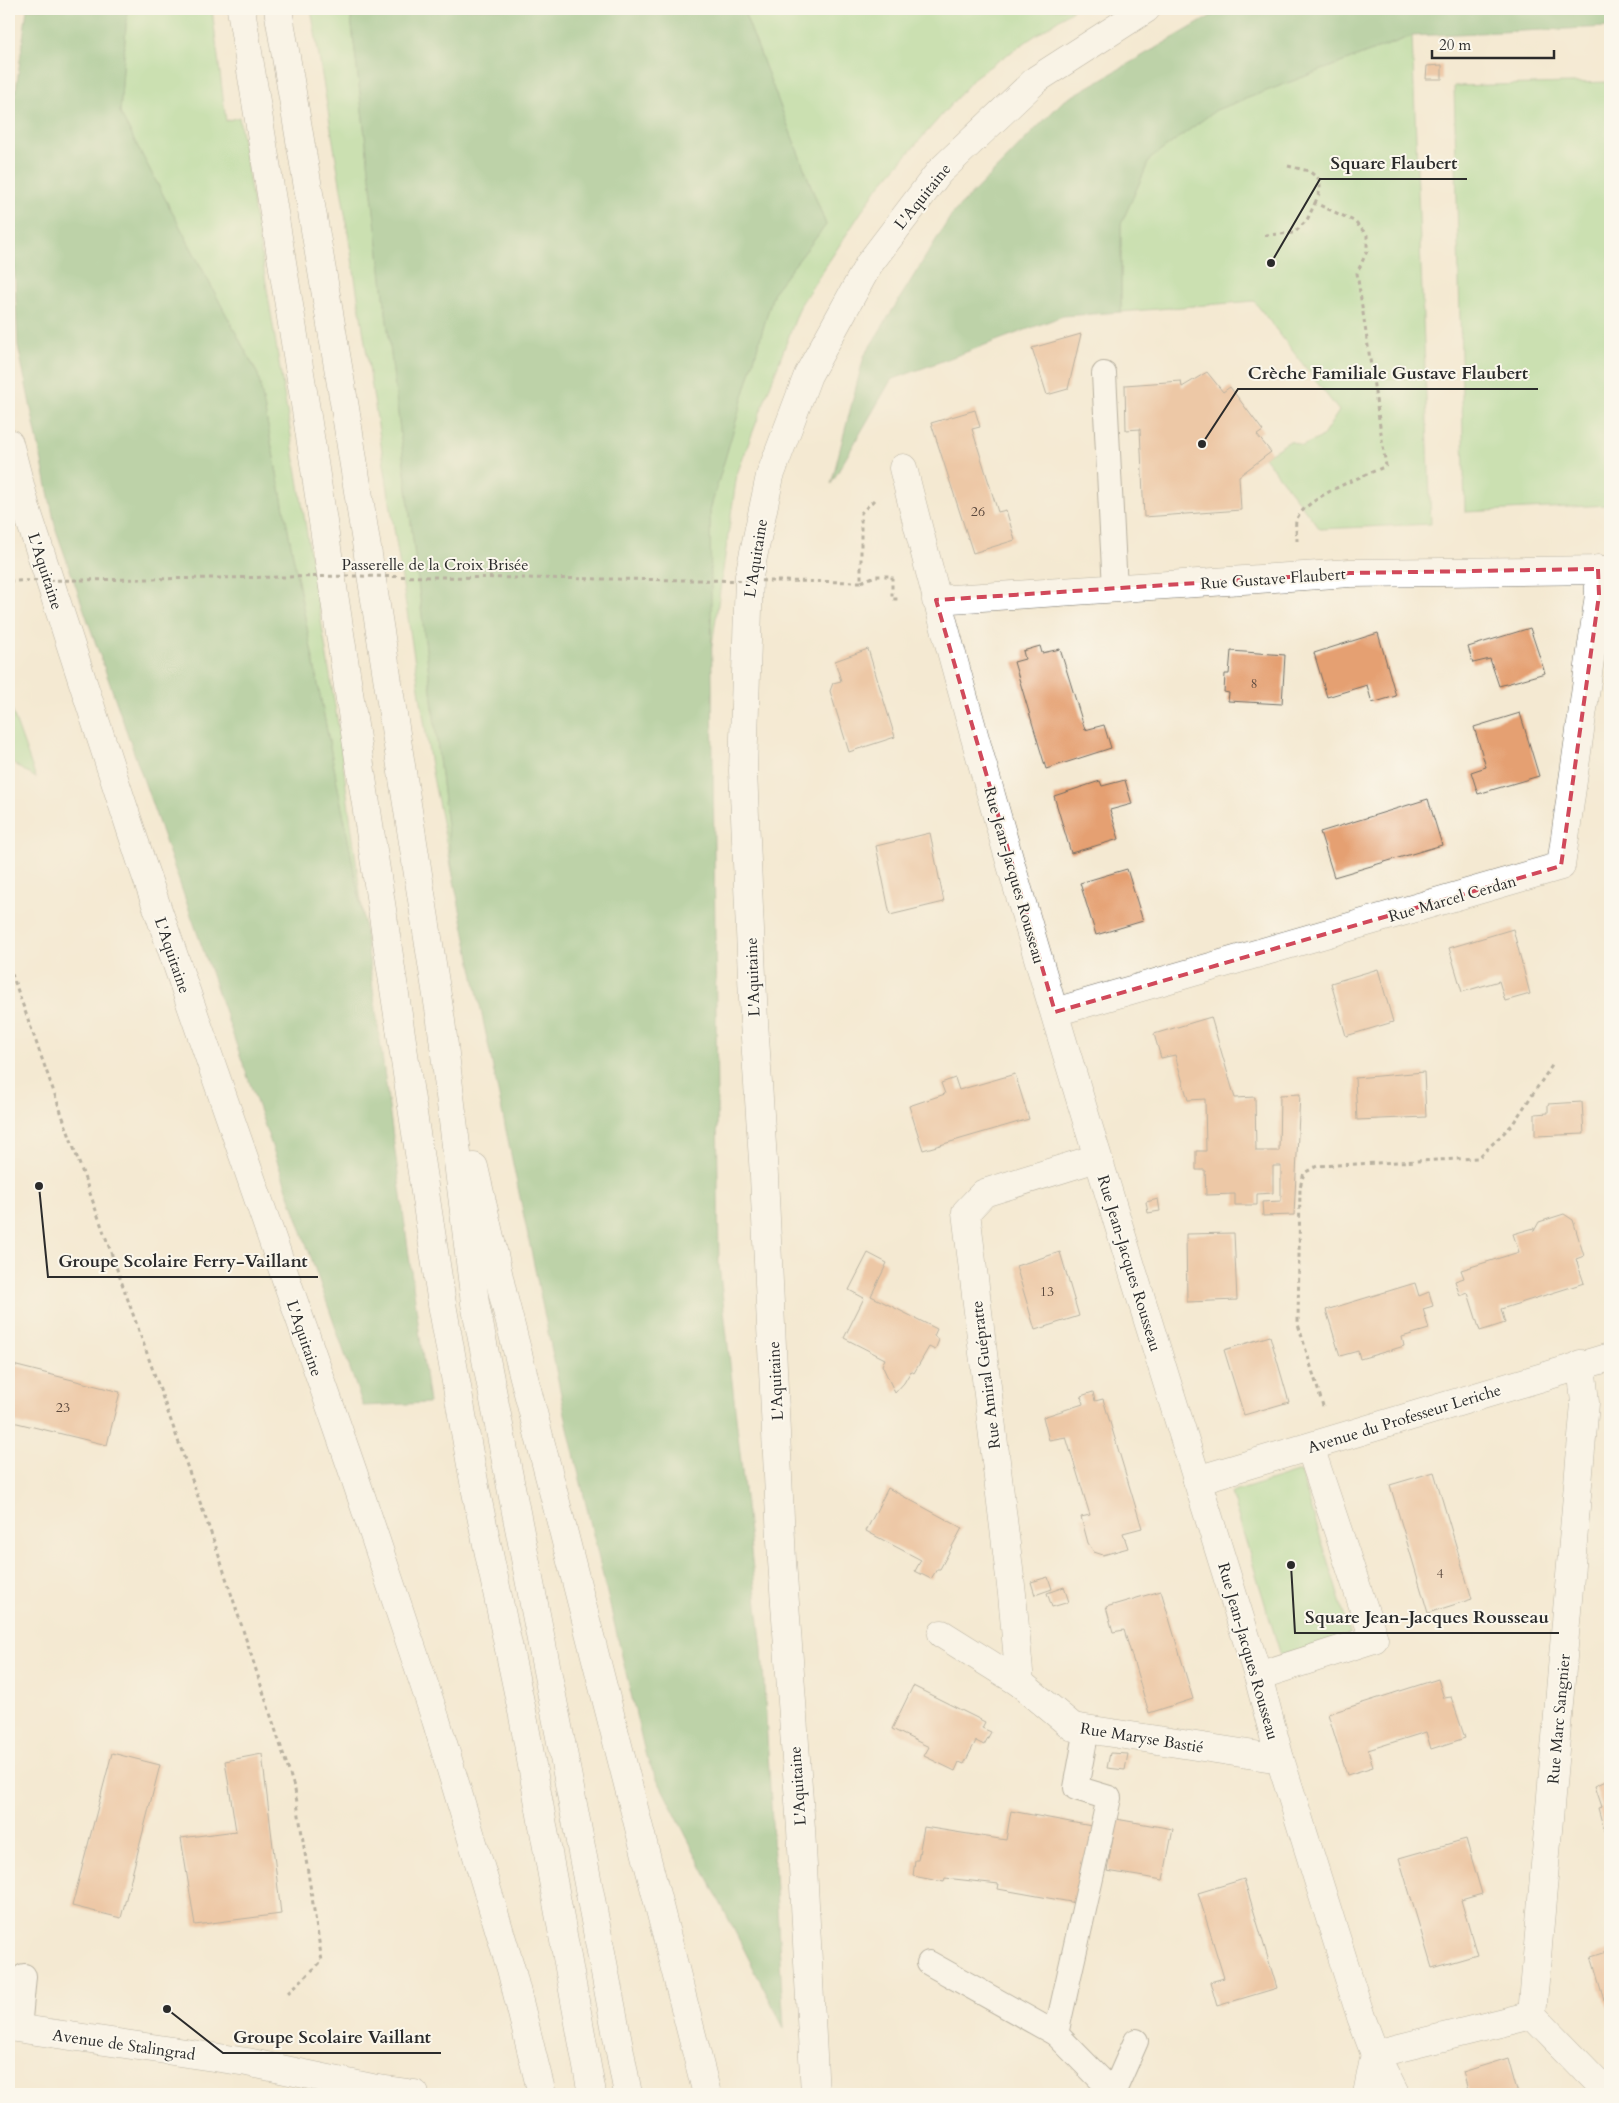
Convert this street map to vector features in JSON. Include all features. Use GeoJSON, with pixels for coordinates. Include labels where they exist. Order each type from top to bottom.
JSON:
{"type":"FeatureCollection","features":[{"type":"Feature","properties":{"kind":"main road"},"geometry":{"type":"LineString","coordinates":[[241,9],[314,459],[442,1304],[475,1486],[523,1716],[592,2094]]}},
{"type":"Feature","properties":{"kind":"main road"},"geometry":{"type":"LineString","coordinates":[[278,9],[345,408],[441,1021],[475,1303],[628,2094]]}},
{"type":"Feature","properties":{"kind":"main road","name":"L'Aquitaine"},"geometry":{"type":"LineString","coordinates":[[814,2094],[800,1829],[782,1561],[765,1186],[754,1022],[743,771],[749,576],[770,476],[808,375],[869,264],[939,172],[1036,79],[1146,9]]}},
{"type":"Feature","properties":{"kind":"main road","name":"L'Aquitaine"},"geometry":{"type":"LineString","coordinates":[[9,443],[38,545],[142,864],[353,1472],[436,1720],[511,1969],[542,2094]]}},
{"type":"Feature","properties":{"kind":"main road","name":"Rue Jean-Jacques Rousseau"},"geometry":{"type":"LineString","coordinates":[[903,468],[936,600],[1097,1158],[1258,1676],[1280,1759],[1375,2054],[1395,2094]]}},
{"type":"Feature","properties":{"kind":"main road","name":"Rue Gustave Flaubert"},"geometry":{"type":"LineString","coordinates":[[936,600],[1350,573],[1604,570]]}},
{"type":"Feature","properties":{"kind":"main road","name":"Rue Marcel Cerdan"},"geometry":{"type":"LineString","coordinates":[[1055,1012],[1561,866],[1604,570]]}},
{"type":"Feature","properties":{"kind":"main road"},"geometry":{"type":"LineString","coordinates":[[441,1021],[504,1299],[707,2094]]}},
{"type":"Feature","properties":{"kind":"main road","name":"Rue Amiral Guépratte"},"geometry":{"type":"LineString","coordinates":[[1020,1683],[1012,1594],[966,1212],[984,1193],[1097,1158]]}},
{"type":"Feature","properties":{"kind":"main road","name":"Avenue du Professeur Leriche"},"geometry":{"type":"LineString","coordinates":[[1198,1480],[1581,1364],[1610,1357]]}},
{"type":"Feature","properties":{"kind":"main road","name":"Rue Marc Sangnier"},"geometry":{"type":"LineString","coordinates":[[1532,2014],[1585,1403],[1581,1364]]}},
{"type":"Feature","properties":{"kind":"main road"},"geometry":{"type":"LineString","coordinates":[[1258,1676],[1374,1639],[1322,1443]]}},
{"type":"Feature","properties":{"kind":"main road","name":"Rue Maryse Bastié"},"geometry":{"type":"LineString","coordinates":[[942,1634],[1020,1683],[1073,1727],[1280,1759]]}},
{"type":"Feature","properties":{"kind":"main road"},"geometry":{"type":"LineString","coordinates":[[1375,2054],[1532,2014],[1597,2082]]}},
{"type":"Feature","properties":{"kind":"main road","name":"Avenue de Stalingrad"},"geometry":{"type":"LineString","coordinates":[[14,2028],[247,2062],[372,2088],[415,2094]]}},
{"type":"Feature","properties":{"kind":"main road","name":"Rue Jean-Jacques Rousseau"},"geometry":{"type":"LineString","coordinates":[[1367,2094],[1375,2054]]}},
{"type":"Feature","properties":{"kind":"lane"},"geometry":{"type":"LineString","coordinates":[[1104,374],[1115,589]]}},
{"type":"Feature","properties":{"kind":"lane"},"geometry":{"type":"LineString","coordinates":[[1056,2034],[1109,1798],[1076,1788],[1087,1730]]}},
{"type":"Feature","properties":{"kind":"lane"},"geometry":{"type":"LineString","coordinates":[[929,1963],[1056,2034],[1115,2092],[1136,2040]]}},
{"type":"Feature","properties":{"kind":"lane"},"geometry":{"type":"LineString","coordinates":[[14,2028],[24,1976]]}},
{"type":"Feature","properties":{"kind":"path"},"geometry":{"type":"LineString","coordinates":[[1265,234],[1294,233],[1306,220],[1320,191],[1320,180],[1309,171],[1288,166]]}},
{"type":"Feature","properties":{"kind":"path"},"geometry":{"type":"LineString","coordinates":[[1306,542],[1297,542],[1296,522],[1304,510],[1325,494],[1386,466],[1357,273],[1367,251],[1367,235],[1354,221],[1315,203]]}},
{"type":"Feature","properties":{"kind":"path"},"geometry":{"type":"LineString","coordinates":[[861,582],[861,514],[903,468]]}},
{"type":"Feature","properties":{"kind":"path","name":"Passerelle de la Croix Brisée"},"geometry":{"type":"LineString","coordinates":[[9,580],[362,576],[861,582],[875,576],[892,576],[892,599]]}},
{"type":"Feature","properties":{"kind":"path"},"geometry":{"type":"LineString","coordinates":[[9,966],[217,1550],[295,1790],[322,1961],[288,1993]]}},
{"type":"Feature","properties":{"kind":"path"},"geometry":{"type":"LineString","coordinates":[[1322,1443],[1298,1324],[1300,1187],[1304,1173],[1317,1166],[1478,1158],[1512,1124],[1553,1064]]}},
{"type":"Feature","properties":{"kind":"highlighted area"},"geometry":{"type":"Polygon","coordinates":[[[1598,569],[1599,595],[1561,866],[1055,1012],[936,600],[1350,573],[1598,569]]]}},
{"type":"Feature","properties":{"kind":"green space"},"geometry":{"type":"Polygon","coordinates":[[[27,9],[127,9],[120,113],[258,375],[364,922],[429,1403],[363,1406],[56,530],[18,346],[9,141],[27,9]]]}},
{"type":"Feature","properties":{"kind":"green space"},"geometry":{"type":"Polygon","coordinates":[[[127,9],[212,9],[226,121],[239,117],[337,718],[364,922],[258,375],[120,113],[127,9]]]}},
{"type":"Feature","properties":{"kind":"green space"},"geometry":{"type":"Polygon","coordinates":[[[311,9],[350,9],[453,876],[432,772],[343,201],[311,9]]]}},
{"type":"Feature","properties":{"kind":"green space"},"geometry":{"type":"Polygon","coordinates":[[[350,9],[743,9],[826,225],[774,291],[710,510],[719,1265],[762,1649],[784,2028],[646,1757],[569,1433],[453,876],[350,9]]]}},
{"type":"Feature","properties":{"kind":"green space"},"geometry":{"type":"Polygon","coordinates":[[[743,9],[1074,9],[976,76],[875,191],[801,304],[737,474],[711,652],[710,510],[774,291],[826,225],[743,9]]]}},
{"type":"Feature","properties":{"kind":"green space"},"geometry":{"type":"Polygon","coordinates":[[[1223,9],[1610,9],[1610,27],[1412,36],[1216,110],[1150,159],[1121,224],[1121,312],[1063,316],[891,380],[831,484],[864,356],[952,214],[1062,102],[1223,9]]]}},
{"type":"Feature","properties":{"kind":"green space"},"geometry":{"type":"Polygon","coordinates":[[[1412,36],[1431,524],[1320,529],[1264,457],[1290,441],[1302,446],[1322,437],[1339,411],[1254,301],[1121,312],[1121,224],[1150,159],[1216,110],[1412,36]]]}},
{"type":"Feature","properties":{"kind":"green space"},"geometry":{"type":"Polygon","coordinates":[[[1610,82],[1610,505],[1465,512],[1454,86],[1610,82]]]}},
{"type":"Feature","properties":{"kind":"green space"},"geometry":{"type":"Polygon","coordinates":[[[9,702],[36,778],[9,761],[9,702]]]}},
{"type":"Feature","properties":{"kind":"green space"},"geometry":{"type":"Polygon","coordinates":[[[1300,1471],[1351,1637],[1282,1659],[1231,1493],[1300,1471]]]}},
{"type":"Feature","properties":{"kind":"building"},"geometry":{"type":"Polygon","coordinates":[[[1442,65],[1442,79],[1426,79],[1427,66],[1442,65]]]}},
{"type":"Feature","properties":{"kind":"building"},"geometry":{"type":"Polygon","coordinates":[[[1081,334],[1068,389],[1047,395],[1032,348],[1081,334]]]}},
{"type":"Feature","properties":{"kind":"building"},"geometry":{"type":"Polygon","coordinates":[[[1207,372],[1223,392],[1230,387],[1263,431],[1257,435],[1271,452],[1239,476],[1241,510],[1144,517],[1140,429],[1126,430],[1125,385],[1181,381],[1182,387],[1207,372]]]}},
{"type":"Feature","properties":{"kind":"building"},"geometry":{"type":"Polygon","coordinates":[[[975,410],[980,427],[972,429],[998,512],[1006,510],[1015,540],[973,553],[931,423],[975,410]]]}},
{"type":"Feature","properties":{"kind":"building"},"geometry":{"type":"Polygon","coordinates":[[[1530,628],[1545,673],[1499,686],[1490,659],[1473,663],[1468,647],[1530,628]]]}},
{"type":"Feature","properties":{"kind":"building"},"geometry":{"type":"Polygon","coordinates":[[[1378,633],[1396,696],[1372,703],[1367,685],[1327,697],[1314,653],[1378,633]]]}},
{"type":"Feature","properties":{"kind":"building"},"geometry":{"type":"Polygon","coordinates":[[[1040,646],[1042,653],[1060,649],[1085,730],[1104,725],[1111,748],[1046,769],[1014,662],[1025,659],[1023,651],[1040,646]]]}},
{"type":"Feature","properties":{"kind":"building"},"geometry":{"type":"Polygon","coordinates":[[[868,649],[895,737],[849,752],[830,691],[833,683],[841,681],[835,661],[868,649]]]}},
{"type":"Feature","properties":{"kind":"building"},"geometry":{"type":"Polygon","coordinates":[[[1231,651],[1285,655],[1282,704],[1228,701],[1229,693],[1224,692],[1225,674],[1229,674],[1231,651]]]}},
{"type":"Feature","properties":{"kind":"building"},"geometry":{"type":"Polygon","coordinates":[[[1520,713],[1539,776],[1478,794],[1471,772],[1486,767],[1474,727],[1520,713]]]}},
{"type":"Feature","properties":{"kind":"building"},"geometry":{"type":"Polygon","coordinates":[[[1125,780],[1132,804],[1110,810],[1119,839],[1071,853],[1054,796],[1100,781],[1102,786],[1125,780]]]}},
{"type":"Feature","properties":{"kind":"building"},"geometry":{"type":"Polygon","coordinates":[[[1428,799],[1442,845],[1334,877],[1320,832],[1428,799]]]}},
{"type":"Feature","properties":{"kind":"building"},"geometry":{"type":"Polygon","coordinates":[[[930,833],[944,902],[890,915],[876,846],[930,833]]]}},
{"type":"Feature","properties":{"kind":"building"},"geometry":{"type":"Polygon","coordinates":[[[1127,869],[1143,921],[1096,935],[1080,883],[1127,869]]]}},
{"type":"Feature","properties":{"kind":"building"},"geometry":{"type":"Polygon","coordinates":[[[1513,929],[1530,994],[1505,1001],[1499,981],[1462,992],[1449,948],[1513,929]]]}},
{"type":"Feature","properties":{"kind":"building"},"geometry":{"type":"Polygon","coordinates":[[[1378,969],[1393,1022],[1346,1036],[1331,983],[1378,969]]]}},
{"type":"Feature","properties":{"kind":"building"},"geometry":{"type":"Polygon","coordinates":[[[1211,1017],[1235,1098],[1255,1097],[1256,1151],[1279,1151],[1280,1095],[1300,1094],[1294,1215],[1263,1216],[1262,1202],[1281,1201],[1281,1166],[1273,1166],[1273,1193],[1257,1194],[1257,1205],[1235,1205],[1235,1194],[1206,1195],[1205,1170],[1196,1170],[1196,1151],[1206,1151],[1205,1099],[1188,1100],[1175,1055],[1161,1058],[1154,1034],[1211,1017]]]}},
{"type":"Feature","properties":{"kind":"building"},"geometry":{"type":"Polygon","coordinates":[[[1424,1072],[1426,1117],[1357,1120],[1355,1078],[1424,1072]]]}},
{"type":"Feature","properties":{"kind":"building"},"geometry":{"type":"Polygon","coordinates":[[[1015,1074],[1029,1119],[923,1150],[909,1106],[945,1094],[941,1083],[955,1078],[959,1090],[1015,1074]]]}},
{"type":"Feature","properties":{"kind":"building"},"geometry":{"type":"Polygon","coordinates":[[[1582,1102],[1584,1134],[1535,1136],[1535,1114],[1548,1113],[1548,1104],[1582,1102]]]}},
{"type":"Feature","properties":{"kind":"building"},"geometry":{"type":"Polygon","coordinates":[[[1158,1199],[1160,1211],[1148,1213],[1146,1202],[1158,1199]]]}},
{"type":"Feature","properties":{"kind":"building"},"geometry":{"type":"Polygon","coordinates":[[[1564,1214],[1573,1220],[1584,1256],[1576,1259],[1584,1283],[1501,1309],[1505,1323],[1480,1331],[1468,1293],[1460,1296],[1455,1281],[1464,1278],[1461,1270],[1519,1252],[1513,1234],[1534,1228],[1534,1231],[1539,1222],[1564,1214]]]}},
{"type":"Feature","properties":{"kind":"building"},"geometry":{"type":"Polygon","coordinates":[[[1234,1233],[1237,1300],[1187,1302],[1186,1234],[1234,1233]]]}},
{"type":"Feature","properties":{"kind":"building"},"geometry":{"type":"Polygon","coordinates":[[[1060,1252],[1079,1316],[1035,1330],[1016,1266],[1060,1252]]]}},
{"type":"Feature","properties":{"kind":"building"},"geometry":{"type":"Polygon","coordinates":[[[868,1253],[887,1263],[871,1296],[937,1329],[934,1336],[939,1340],[935,1350],[929,1347],[914,1373],[911,1371],[895,1393],[882,1365],[885,1359],[844,1338],[864,1298],[849,1290],[868,1253]]]}},
{"type":"Feature","properties":{"kind":"building"},"geometry":{"type":"Polygon","coordinates":[[[1415,1283],[1419,1296],[1429,1292],[1433,1306],[1423,1309],[1429,1329],[1402,1337],[1404,1346],[1388,1351],[1360,1359],[1358,1351],[1340,1356],[1326,1310],[1415,1283]]]}},
{"type":"Feature","properties":{"kind":"building"},"geometry":{"type":"Polygon","coordinates":[[[1270,1336],[1289,1402],[1244,1415],[1224,1350],[1270,1336]]]}},
{"type":"Feature","properties":{"kind":"building"},"geometry":{"type":"Polygon","coordinates":[[[9,1364],[120,1392],[107,1445],[9,1421],[9,1364]]]}},
{"type":"Feature","properties":{"kind":"building"},"geometry":{"type":"Polygon","coordinates":[[[1093,1392],[1095,1401],[1103,1399],[1142,1528],[1123,1533],[1128,1548],[1103,1555],[1094,1552],[1088,1543],[1081,1517],[1090,1515],[1066,1437],[1049,1440],[1043,1417],[1083,1404],[1081,1396],[1093,1392]]]}},
{"type":"Feature","properties":{"kind":"building"},"geometry":{"type":"Polygon","coordinates":[[[1434,1472],[1472,1599],[1428,1613],[1390,1485],[1434,1472]]]}},
{"type":"Feature","properties":{"kind":"building"},"geometry":{"type":"Polygon","coordinates":[[[888,1488],[962,1528],[940,1569],[937,1569],[931,1579],[915,1571],[921,1560],[866,1531],[888,1488]]]}},
{"type":"Feature","properties":{"kind":"building"},"geometry":{"type":"Polygon","coordinates":[[[1048,1577],[1052,1589],[1035,1595],[1031,1582],[1048,1577]]]}},
{"type":"Feature","properties":{"kind":"building"},"geometry":{"type":"Polygon","coordinates":[[[1064,1587],[1069,1602],[1052,1607],[1047,1593],[1064,1587]]]}},
{"type":"Feature","properties":{"kind":"building"},"geometry":{"type":"Polygon","coordinates":[[[1161,1591],[1193,1699],[1149,1713],[1124,1630],[1113,1632],[1106,1607],[1161,1591]]]}},
{"type":"Feature","properties":{"kind":"building"},"geometry":{"type":"Polygon","coordinates":[[[1438,1679],[1444,1698],[1451,1697],[1465,1738],[1431,1749],[1426,1732],[1368,1750],[1373,1767],[1347,1775],[1328,1714],[1438,1679]]]}},
{"type":"Feature","properties":{"kind":"building"},"geometry":{"type":"Polygon","coordinates":[[[913,1686],[985,1722],[982,1728],[991,1732],[984,1745],[976,1741],[964,1764],[959,1762],[955,1771],[924,1756],[929,1747],[892,1729],[913,1686]]]}},
{"type":"Feature","properties":{"kind":"building"},"geometry":{"type":"Polygon","coordinates":[[[112,1753],[160,1765],[121,1918],[72,1906],[112,1753]]]}},
{"type":"Feature","properties":{"kind":"building"},"geometry":{"type":"Polygon","coordinates":[[[1110,1753],[1128,1754],[1125,1770],[1107,1768],[1110,1753]]]}},
{"type":"Feature","properties":{"kind":"building"},"geometry":{"type":"Polygon","coordinates":[[[262,1754],[281,1914],[195,1925],[181,1838],[236,1831],[225,1761],[262,1754]]]}},
{"type":"Feature","properties":{"kind":"building"},"geometry":{"type":"Polygon","coordinates":[[[1610,1779],[1610,1836],[1606,1837],[1598,1808],[1602,1807],[1595,1786],[1610,1779]]]}},
{"type":"Feature","properties":{"kind":"building"},"geometry":{"type":"Polygon","coordinates":[[[1011,1811],[1097,1827],[1082,1904],[998,1889],[999,1884],[945,1878],[944,1882],[913,1876],[915,1860],[918,1860],[924,1827],[1006,1840],[1011,1811]]]}},
{"type":"Feature","properties":{"kind":"building"},"geometry":{"type":"Polygon","coordinates":[[[1116,1819],[1173,1829],[1163,1880],[1107,1871],[1116,1819]]]}},
{"type":"Feature","properties":{"kind":"building"},"geometry":{"type":"Polygon","coordinates":[[[1466,1839],[1482,1894],[1461,1900],[1477,1955],[1432,1968],[1399,1858],[1466,1839]]]}},
{"type":"Feature","properties":{"kind":"building"},"geometry":{"type":"Polygon","coordinates":[[[1244,1879],[1277,1988],[1217,2006],[1210,1982],[1224,1978],[1198,1893],[1244,1879]]]}},
{"type":"Feature","properties":{"kind":"building"},"geometry":{"type":"Polygon","coordinates":[[[1610,1950],[1610,2021],[1591,1956],[1610,1950]]]}},
{"type":"Feature","properties":{"kind":"building"},"geometry":{"type":"Polygon","coordinates":[[[1508,2058],[1518,2094],[1469,2094],[1463,2072],[1508,2058]]]}},
{"type":"Feature","properties":{"kind":"place","name":"Square Flaubert"},"geometry":{"type":"Point","coordinates":[1271,263]}},
{"type":"Feature","properties":{"kind":"place","name":"Crèche Familiale Gustave Flaubert"},"geometry":{"type":"Point","coordinates":[1202,444]}},
{"type":"Feature","properties":{"kind":"place","name":"Groupe Scolaire Ferry-Vaillant"},"geometry":{"type":"Point","coordinates":[39,1186]}},
{"type":"Feature","properties":{"kind":"place","name":"Square Jean-Jacques Rousseau"},"geometry":{"type":"Point","coordinates":[1291,1565]}},
{"type":"Feature","properties":{"kind":"place","name":"Groupe Scolaire Vaillant"},"geometry":{"type":"Point","coordinates":[167,2009]}}]}
